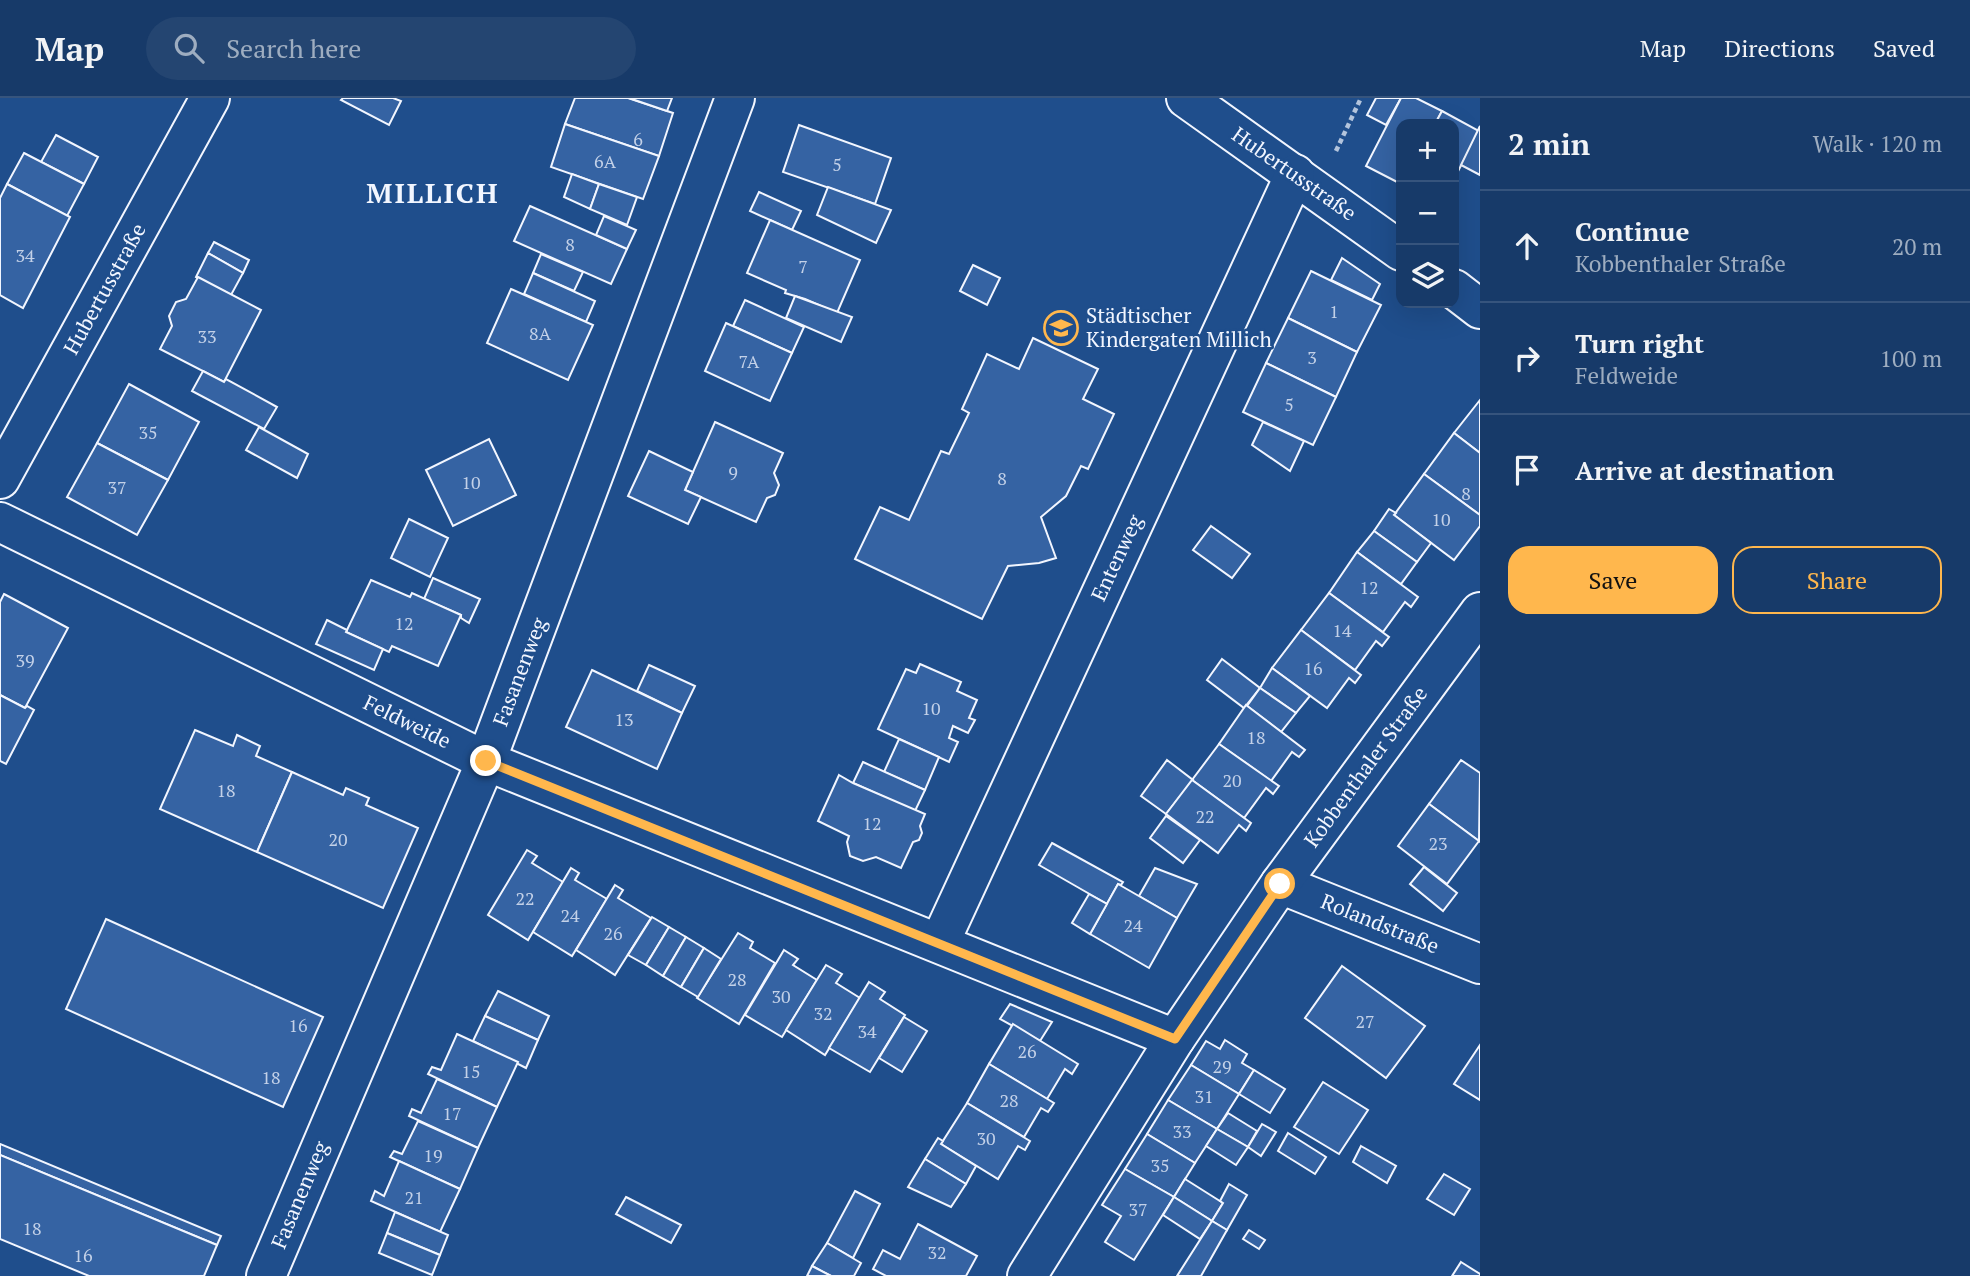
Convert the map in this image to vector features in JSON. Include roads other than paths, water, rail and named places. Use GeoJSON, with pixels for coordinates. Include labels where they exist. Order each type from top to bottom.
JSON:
{"type":"FeatureCollection","features":[{"type":"Feature","properties":{"kind":"street","name":"Hubertusstraße"},"geometry":{"type":"LineString","coordinates":[[0,479],[210,98]]}},
{"type":"Feature","properties":{"kind":"street","name":"Fasanenweg"},"geometry":{"type":"LineString","coordinates":[[266,1276],[486,761],[735,98]]}},
{"type":"Feature","properties":{"kind":"street","name":"Hubertusstraße"},"geometry":{"type":"LineString","coordinates":[[1186,98],[1396,247]]}},
{"type":"Feature","properties":{"kind":"street","name":"Entenweg"},"geometry":{"type":"LineString","coordinates":[[940,942],[1307,183]]}},
{"type":"Feature","properties":{"kind":"street"},"geometry":{"type":"LineString","coordinates":[[1459,293],[1480,309]]}},
{"type":"Feature","properties":{"kind":"street","name":"Feldweide"},"geometry":{"type":"LineString","coordinates":[[0,522],[486,761],[1175,1039]]}},
{"type":"Feature","properties":{"kind":"street","name":"Kobbenthaler Straße"},"geometry":{"type":"LineString","coordinates":[[1027,1276],[1175,1039],[1280,884],[1480,612]]}},
{"type":"Feature","properties":{"kind":"street","name":"Rolandstraße"},"geometry":{"type":"LineString","coordinates":[[1280,884],[1480,964]]}},
{"type":"Feature","properties":{"kind":"place","name":"Städtischer Kindergaten Millich"},"geometry":{"type":"Point","coordinates":[1061,328]}},
{"type":"Feature","properties":{"kind":"district","name":"MILLICH"},"geometry":{"type":"Point","coordinates":[433,193]}}]}
